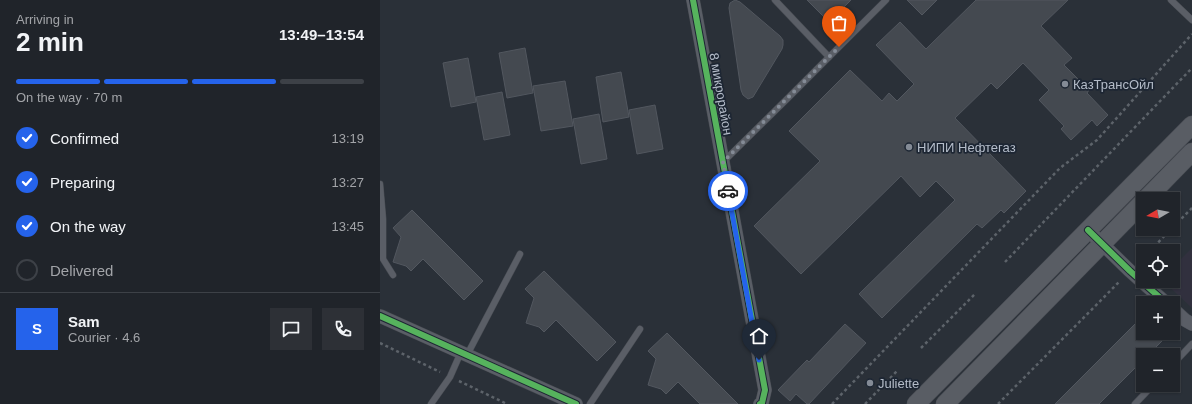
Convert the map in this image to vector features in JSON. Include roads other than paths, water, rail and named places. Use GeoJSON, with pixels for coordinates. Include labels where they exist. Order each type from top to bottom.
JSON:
{"type":"FeatureCollection","features":[{"type":"Feature","properties":{"kind":"main road"},"geometry":{"type":"LineString","coordinates":[[916,404],[1192,125]]}},
{"type":"Feature","properties":{"kind":"main road"},"geometry":{"type":"LineString","coordinates":[[1153,192],[1192,152]]}},
{"type":"Feature","properties":{"kind":"main road"},"geometry":{"type":"LineString","coordinates":[[945,404],[1136,209]]}},
{"type":"Feature","properties":{"kind":"street","name":"8 микрорайон"},"geometry":{"type":"LineString","coordinates":[[693,0],[765,390],[762,403],[760,404]]}},
{"type":"Feature","properties":{"kind":"street"},"geometry":{"type":"LineString","coordinates":[[1088,230],[1158,296]]}},
{"type":"Feature","properties":{"kind":"street"},"geometry":{"type":"LineString","coordinates":[[1180,315],[1192,324]]}},
{"type":"Feature","properties":{"kind":"street"},"geometry":{"type":"LineString","coordinates":[[380,316],[576,404]]}},
{"type":"Feature","properties":{"kind":"lane"},"geometry":{"type":"LineString","coordinates":[[775,0],[830,57]]}},
{"type":"Feature","properties":{"kind":"lane"},"geometry":{"type":"LineString","coordinates":[[723,162],[886,0]]}},
{"type":"Feature","properties":{"kind":"lane"},"geometry":{"type":"LineString","coordinates":[[1171,0],[1192,20]]}},
{"type":"Feature","properties":{"kind":"lane"},"geometry":{"type":"LineString","coordinates":[[380,184],[383,219],[383,259],[393,275]]}},
{"type":"Feature","properties":{"kind":"lane"},"geometry":{"type":"LineString","coordinates":[[431,404],[450,377],[520,254]]}},
{"type":"Feature","properties":{"kind":"lane"},"geometry":{"type":"LineString","coordinates":[[590,404],[640,328]]}},
{"type":"Feature","properties":{"kind":"lane"},"geometry":{"type":"LineString","coordinates":[[1180,357],[1192,344]]}},
{"type":"Feature","properties":{"kind":"lane"},"geometry":{"type":"LineString","coordinates":[[1135,404],[1146,392]]}},
{"type":"Feature","properties":{"kind":"place","name":"КазТрансОйл"},"geometry":{"type":"Point","coordinates":[1065,84]}},
{"type":"Feature","properties":{"kind":"place","name":"НИПИ Нефтегаз"},"geometry":{"type":"Point","coordinates":[909,147]}},
{"type":"Feature","properties":{"kind":"place","name":"Juliette"},"geometry":{"type":"Point","coordinates":[870,383]}}]}
